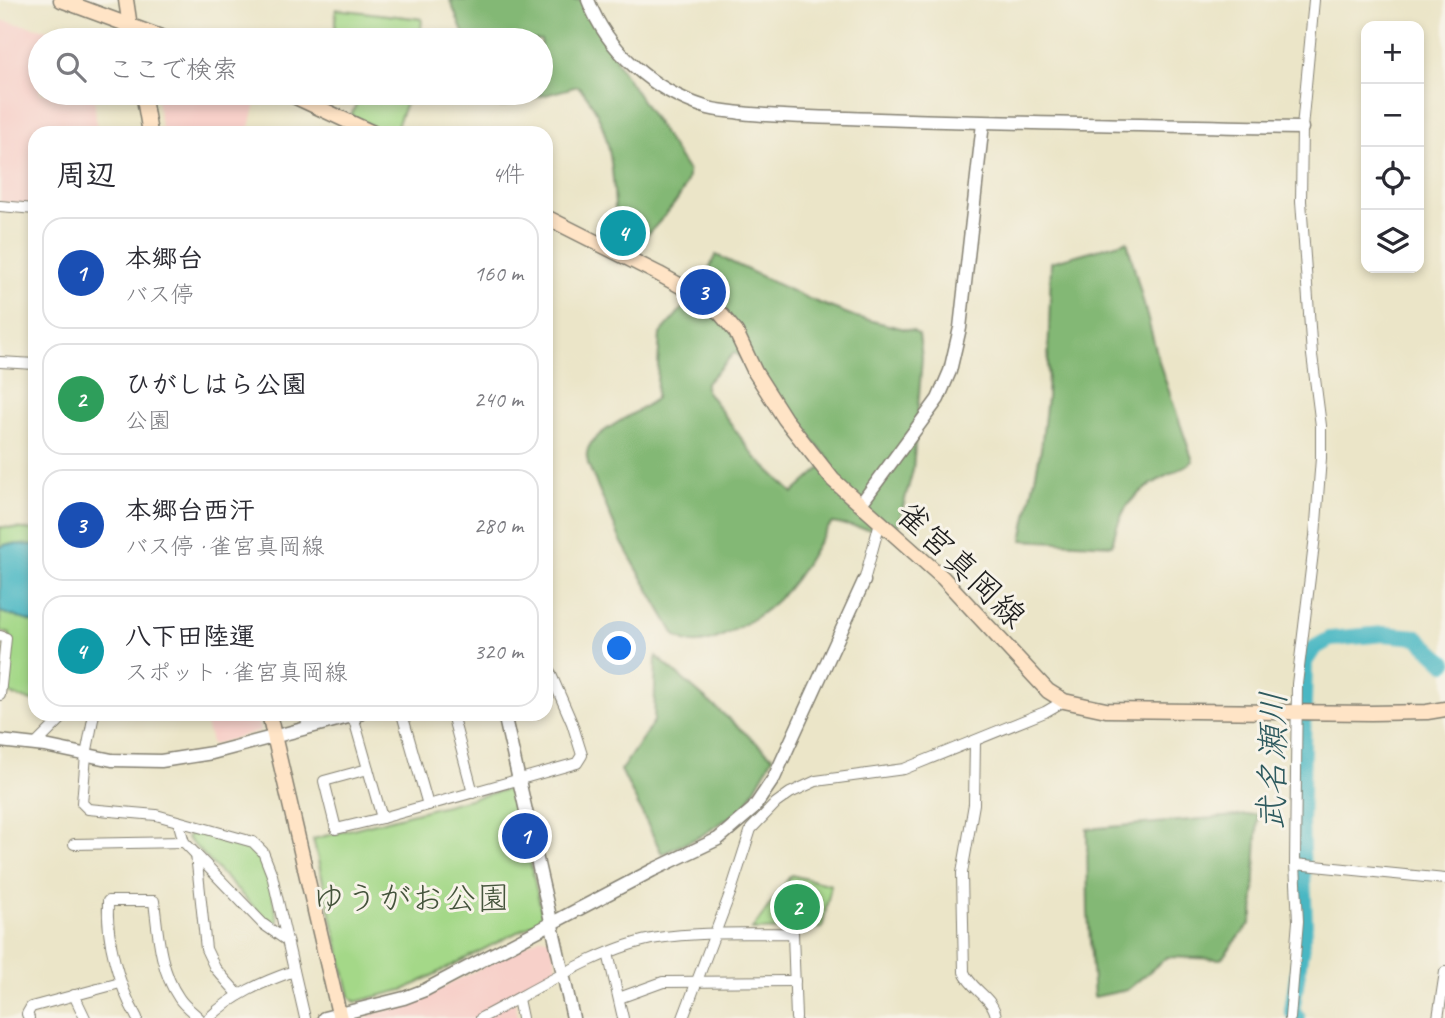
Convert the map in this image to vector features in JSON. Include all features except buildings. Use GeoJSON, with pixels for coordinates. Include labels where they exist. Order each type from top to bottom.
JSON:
{"type":"FeatureCollection","features":[{"type":"Feature","properties":{"kind":"main road"},"geometry":{"type":"LineString","coordinates":[[61,0],[137,28]]}},
{"type":"Feature","properties":{"kind":"main road"},"geometry":{"type":"LineString","coordinates":[[126,0],[130,28]]}},
{"type":"Feature","properties":{"kind":"main road"},"geometry":{"type":"LineString","coordinates":[[145,105],[149,126]]}},
{"type":"Feature","properties":{"kind":"main road"},"geometry":{"type":"LineString","coordinates":[[313,105],[358,126]]}},
{"type":"Feature","properties":{"kind":"main road","name":"雀宮真岡線"},"geometry":{"type":"LineString","coordinates":[[553,221],[697,295],[720,313],[736,332],[755,372],[793,430],[833,480],[943,578],[1048,691],[1064,701],[1106,710],[1371,713],[1445,709]]}},
{"type":"Feature","properties":{"kind":"main road"},"geometry":{"type":"LineString","coordinates":[[271,721],[340,1016]]}},
{"type":"Feature","properties":{"kind":"street"},"geometry":{"type":"LineString","coordinates":[[588,0],[609,40],[630,64],[680,98],[708,108],[764,115],[1302,128]]}},
{"type":"Feature","properties":{"kind":"street"},"geometry":{"type":"LineString","coordinates":[[1290,1018],[1298,921],[1297,684],[1315,536],[1321,458],[1321,426],[1312,355],[1301,201],[1302,128],[1314,0]]}},
{"type":"Feature","properties":{"kind":"street"},"geometry":{"type":"LineString","coordinates":[[860,505],[938,399],[950,371],[960,328],[983,122]]}},
{"type":"Feature","properties":{"kind":"street"},"geometry":{"type":"LineString","coordinates":[[0,206],[28,208]]}},
{"type":"Feature","properties":{"kind":"street"},"geometry":{"type":"LineString","coordinates":[[0,362],[28,363]]}},
{"type":"Feature","properties":{"kind":"street"},"geometry":{"type":"LineString","coordinates":[[324,1018],[340,1016],[425,990],[653,870],[718,839],[753,809],[769,785],[864,581],[880,522]]}},
{"type":"Feature","properties":{"kind":"street"},"geometry":{"type":"LineString","coordinates":[[0,636],[6,638],[0,695]]}},
{"type":"Feature","properties":{"kind":"street"},"geometry":{"type":"LineString","coordinates":[[368,769],[324,781],[336,829],[577,763],[582,755],[553,679]]}},
{"type":"Feature","properties":{"kind":"street"},"geometry":{"type":"LineString","coordinates":[[683,1018],[751,829],[790,793],[825,779],[904,769],[1045,712],[1064,701]]}},
{"type":"Feature","properties":{"kind":"street"},"geometry":{"type":"LineString","coordinates":[[35,745],[59,721]]}},
{"type":"Feature","properties":{"kind":"street"},"geometry":{"type":"LineString","coordinates":[[93,721],[86,755],[82,803],[88,809],[156,815],[253,842],[263,852],[272,875],[305,1018]]}},
{"type":"Feature","properties":{"kind":"street"},"geometry":{"type":"LineString","coordinates":[[0,741],[112,760],[177,760],[274,736],[305,721]]}},
{"type":"Feature","properties":{"kind":"street"},"geometry":{"type":"LineString","coordinates":[[357,721],[382,818]]}},
{"type":"Feature","properties":{"kind":"street"},"geometry":{"type":"LineString","coordinates":[[404,721],[428,805]]}},
{"type":"Feature","properties":{"kind":"street"},"geometry":{"type":"LineString","coordinates":[[454,721],[473,793]]}},
{"type":"Feature","properties":{"kind":"street"},"geometry":{"type":"LineString","coordinates":[[506,721],[573,1018]]}},
{"type":"Feature","properties":{"kind":"street"},"geometry":{"type":"LineString","coordinates":[[975,741],[974,804],[962,873],[964,972],[967,979],[995,1009],[996,1018]]}},
{"type":"Feature","properties":{"kind":"street"},"geometry":{"type":"LineString","coordinates":[[769,785],[778,791],[790,793]]}},
{"type":"Feature","properties":{"kind":"street"},"geometry":{"type":"LineString","coordinates":[[178,821],[184,842],[264,924],[286,940]]}},
{"type":"Feature","properties":{"kind":"street"},"geometry":{"type":"LineString","coordinates":[[74,844],[184,842]]}},
{"type":"Feature","properties":{"kind":"street"},"geometry":{"type":"LineString","coordinates":[[196,854],[206,949],[215,968],[239,995]]}},
{"type":"Feature","properties":{"kind":"street"},"geometry":{"type":"LineString","coordinates":[[1296,863],[1445,879]]}},
{"type":"Feature","properties":{"kind":"street"},"geometry":{"type":"LineString","coordinates":[[137,1018],[120,983],[108,901],[154,901],[160,949],[168,978],[180,999],[199,1018]]}},
{"type":"Feature","properties":{"kind":"street"},"geometry":{"type":"LineString","coordinates":[[481,1018],[608,953],[657,938],[793,933],[796,1018]]}},
{"type":"Feature","properties":{"kind":"street"},"geometry":{"type":"LineString","coordinates":[[608,953],[623,1018]]}},
{"type":"Feature","properties":{"kind":"street"},"geometry":{"type":"LineString","coordinates":[[209,1018],[220,1007],[257,984],[294,971]]}},
{"type":"Feature","properties":{"kind":"street"},"geometry":{"type":"LineString","coordinates":[[1438,1018],[1445,972]]}},
{"type":"Feature","properties":{"kind":"street"},"geometry":{"type":"LineString","coordinates":[[619,998],[663,982],[795,981]]}},
{"type":"Feature","properties":{"kind":"street"},"geometry":{"type":"LineString","coordinates":[[29,1018],[27,1014],[31,1007],[120,983]]}},
{"type":"Feature","properties":{"kind":"street"},"geometry":{"type":"LineString","coordinates":[[74,995],[85,1018]]}},
{"type":"Feature","properties":{"kind":"street"},"geometry":{"type":"LineString","coordinates":[[518,999],[522,1018]]}},
{"type":"Feature","properties":{"kind":"shaded area"},"geometry":{"type":"Polygon","coordinates":[[[0,20],[38,28],[28,28],[28,105],[95,105],[96,126],[28,126],[28,204],[0,202],[0,20]]]}},
{"type":"Feature","properties":{"kind":"shaded area"},"geometry":{"type":"Polygon","coordinates":[[[158,105],[256,105],[250,126],[161,126],[158,105]]]}},
{"type":"Feature","properties":{"kind":"shaded area"},"geometry":{"type":"Polygon","coordinates":[[[205,721],[258,721],[260,731],[212,745],[205,721]]]}},
{"type":"Feature","properties":{"kind":"shaded area"},"geometry":{"type":"Polygon","coordinates":[[[541,937],[551,939],[558,971],[513,995],[518,1018],[359,1018],[400,1007],[430,994],[541,937]]]}},
{"type":"Feature","properties":{"kind":"green space"},"geometry":{"type":"Polygon","coordinates":[[[450,0],[588,0],[618,64],[688,171],[687,180],[677,200],[638,245],[616,231],[613,174],[599,117],[578,86],[553,93],[553,28],[461,28],[450,0]]]}},
{"type":"Feature","properties":{"kind":"green space"},"geometry":{"type":"Polygon","coordinates":[[[336,9],[422,19],[421,28],[335,28],[336,9]]]}},
{"type":"Feature","properties":{"kind":"green space"},"geometry":{"type":"Polygon","coordinates":[[[356,105],[405,105],[397,126],[372,126],[351,116],[356,105]]]}},
{"type":"Feature","properties":{"kind":"green space"},"geometry":{"type":"Polygon","coordinates":[[[1127,241],[1160,365],[1193,461],[1135,497],[1123,512],[1112,545],[1022,540],[1041,449],[1047,398],[1051,262],[1127,241]]]}},
{"type":"Feature","properties":{"kind":"green space"},"geometry":{"type":"Polygon","coordinates":[[[716,255],[809,299],[856,317],[913,331],[919,335],[922,358],[913,470],[897,529],[893,533],[832,523],[795,580],[777,601],[733,631],[702,643],[686,641],[675,635],[621,541],[587,456],[590,445],[605,430],[656,398],[660,334],[699,289],[716,255]],[[735,352],[705,384],[706,390],[755,457],[793,493],[830,460],[735,352]]]}},
{"type":"Feature","properties":{"kind":"green space"},"geometry":{"type":"Polygon","coordinates":[[[0,527],[28,529],[28,700],[6,693],[10,634],[0,631],[0,527]]]}},
{"type":"Feature","properties":{"kind":"green space"},"geometry":{"type":"Polygon","coordinates":[[[656,656],[773,757],[744,808],[699,837],[662,854],[621,770],[654,721],[656,656]]]}},
{"type":"Feature","properties":{"kind":"green space","name":"ゆうがお公園"},"geometry":{"type":"Polygon","coordinates":[[[508,789],[515,795],[542,914],[537,922],[406,989],[355,1002],[350,997],[313,839],[508,789]]]}},
{"type":"Feature","properties":{"kind":"green space"},"geometry":{"type":"Polygon","coordinates":[[[1258,814],[1253,916],[1250,924],[1221,959],[1167,957],[1127,990],[1094,997],[1088,913],[1087,829],[1258,814]]]}},
{"type":"Feature","properties":{"kind":"green space"},"geometry":{"type":"Polygon","coordinates":[[[193,830],[236,841],[257,852],[268,874],[278,921],[271,925],[187,838],[193,830]]]}},
{"type":"Feature","properties":{"kind":"green space"},"geometry":{"type":"Polygon","coordinates":[[[791,875],[831,885],[822,928],[752,930],[791,875]]]}},
{"type":"Feature","properties":{"kind":"water"},"geometry":{"type":"Polygon","coordinates":[[[7,544],[28,545],[28,621],[0,612],[0,547],[7,544]]]}},
{"type":"Feature","properties":{"kind":"waterway","name":"武名瀬川"},"geometry":{"type":"LineString","coordinates":[[1298,1018],[1292,1011],[1305,924],[1301,824],[1305,662],[1314,648],[1330,639],[1384,634],[1417,637],[1445,663]]}},
{"type":"Feature","properties":{"kind":"place","name":"八下田陸運"},"geometry":{"type":"Point","coordinates":[623,233]}},
{"type":"Feature","properties":{"kind":"place","name":"本郷台西汗"},"geometry":{"type":"Point","coordinates":[703,292]}},
{"type":"Feature","properties":{"kind":"place","name":"本郷台"},"geometry":{"type":"Point","coordinates":[525,836]}},
{"type":"Feature","properties":{"kind":"place","name":"ひがしはら公園"},"geometry":{"type":"Point","coordinates":[797,907]}}]}
